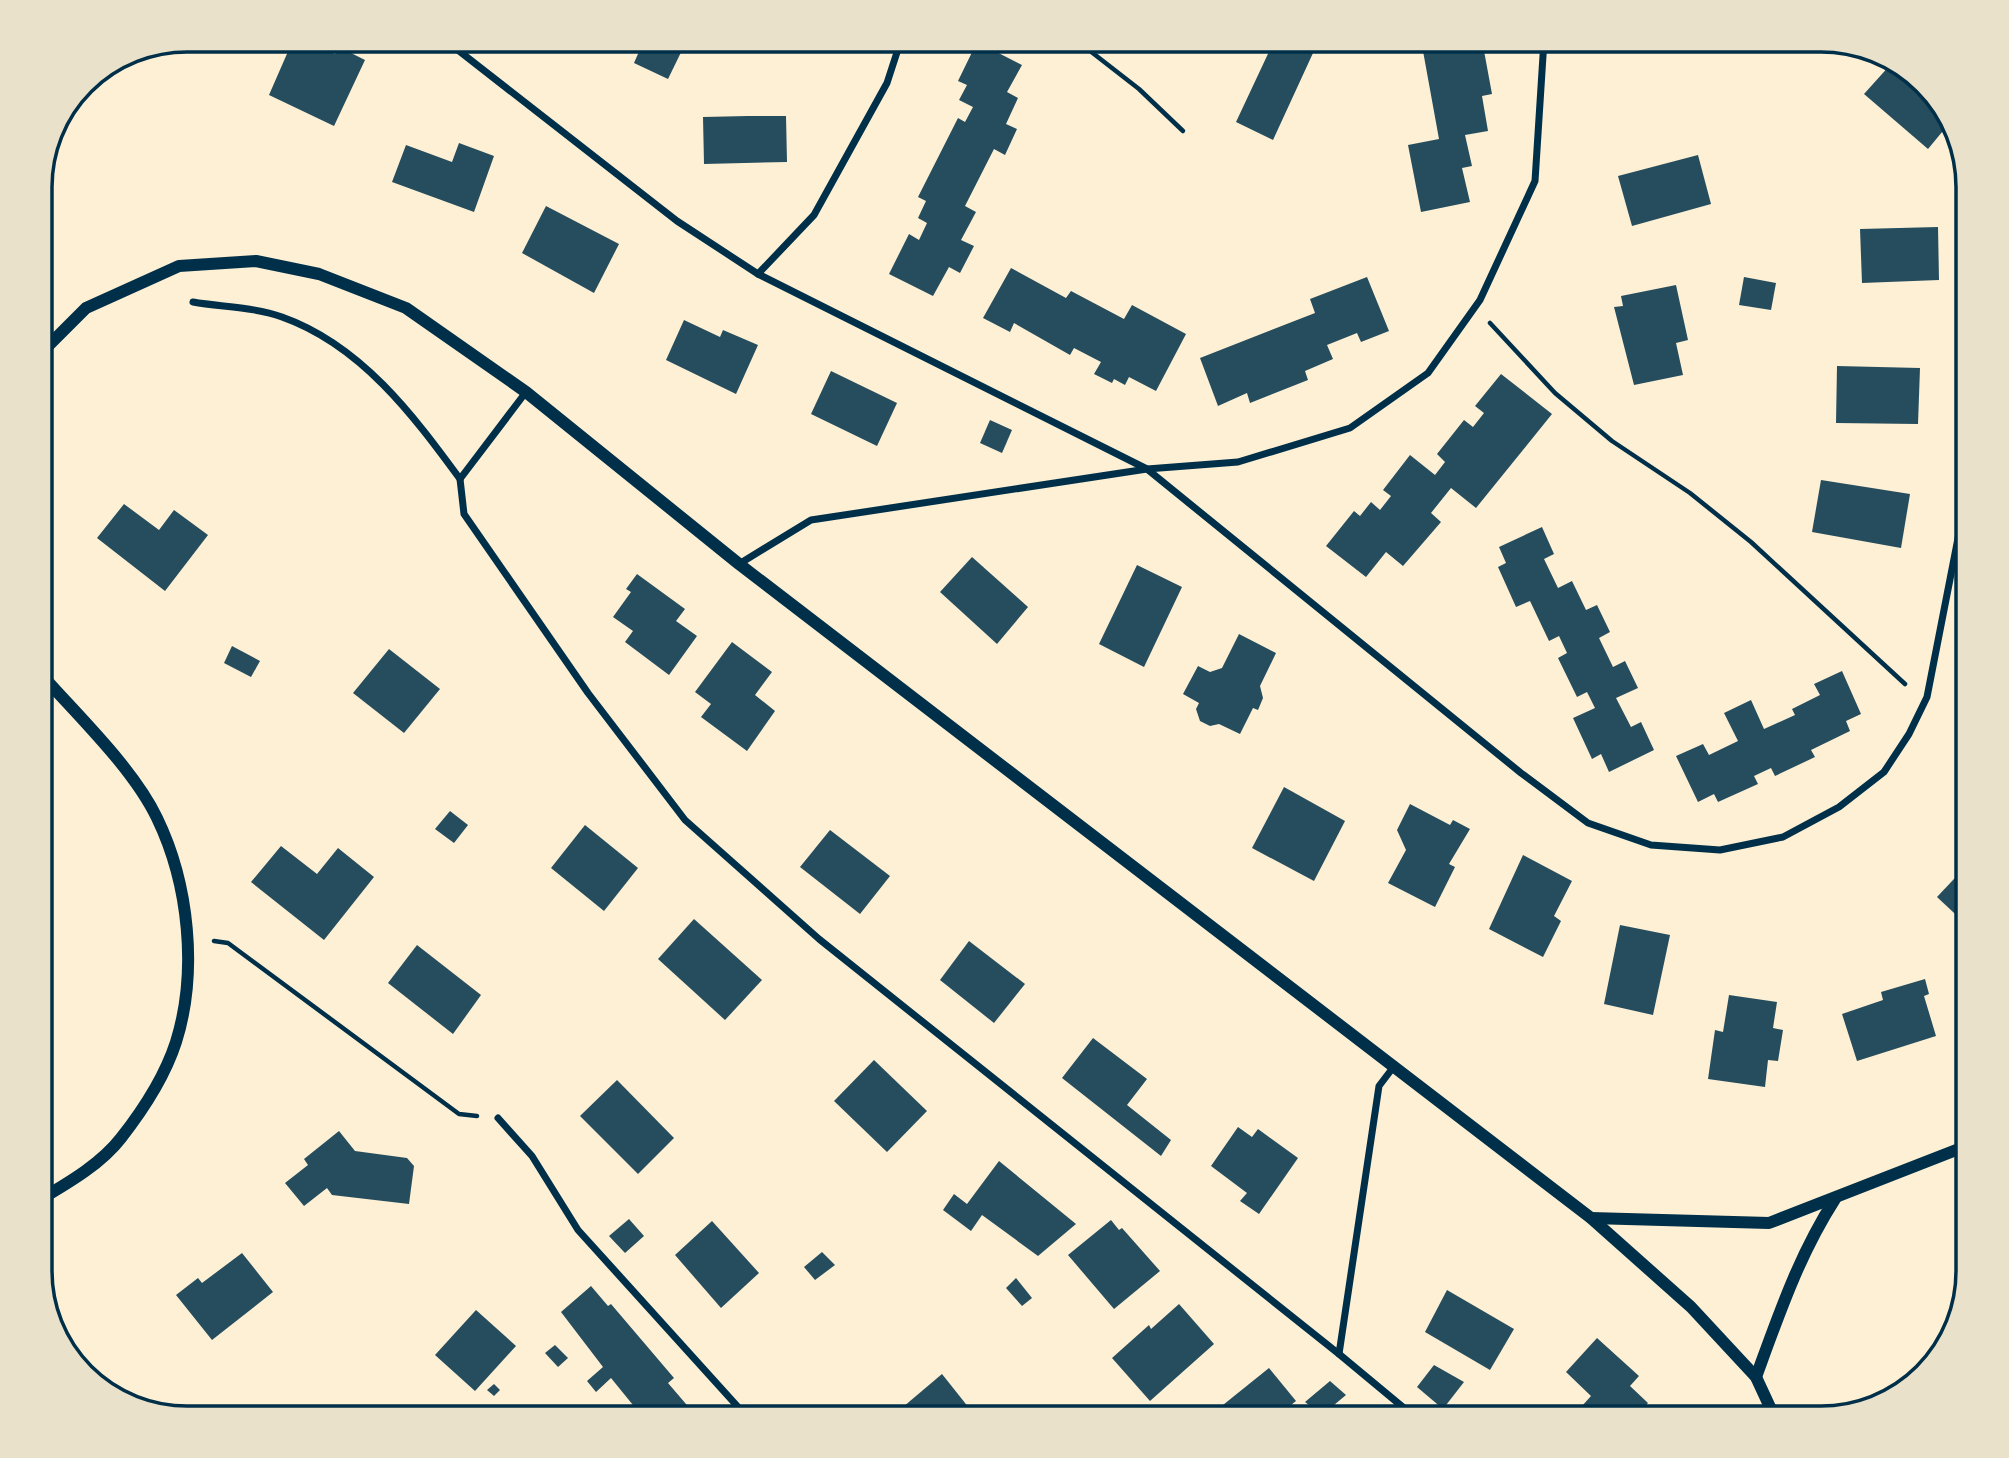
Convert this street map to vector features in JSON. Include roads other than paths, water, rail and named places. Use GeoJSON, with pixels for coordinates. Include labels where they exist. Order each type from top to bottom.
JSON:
{"type":"FeatureCollection","features":[{"type":"Feature","properties":{"kind":"street"},"geometry":{"type":"LineString","coordinates":[[462,53],[677,221],[758,274],[1147,469],[1588,823],[1651,845],[1720,850],[1783,837],[1828,813],[1884,772],[1909,734],[1927,697],[1956,549]]}},
{"type":"Feature","properties":{"kind":"street"},"geometry":{"type":"LineString","coordinates":[[758,274],[814,215],[887,83],[897,53]]}},
{"type":"Feature","properties":{"kind":"street"},"geometry":{"type":"LineString","coordinates":[[739,564],[811,520],[1147,469],[1238,462],[1350,428],[1429,373],[1475,306],[1535,181],[1543,53]]}},
{"type":"Feature","properties":{"kind":"street"},"geometry":{"type":"LineString","coordinates":[[53,341],[86,308],[179,266],[256,261],[319,274],[406,308],[526,392],[739,564],[1591,1217],[1691,1307],[1756,1377],[1769,1406]]}},
{"type":"Feature","properties":{"kind":"street"},"geometry":{"type":"LineString","coordinates":[[192,302],[281,316],[347,350],[417,420],[460,480],[464,514],[587,693],[685,820],[819,939],[1402,1406]]}},
{"type":"Feature","properties":{"kind":"street"},"geometry":{"type":"LineString","coordinates":[[460,480],[526,392]]}},
{"type":"Feature","properties":{"kind":"street"},"geometry":{"type":"LineString","coordinates":[[53,687],[115,757],[157,817],[181,879],[187,989],[176,1042],[156,1088],[120,1140],[75,1179],[53,1192]]}},
{"type":"Feature","properties":{"kind":"street"},"geometry":{"type":"LineString","coordinates":[[1339,1354],[1378,1086],[1395,1065]]}},
{"type":"Feature","properties":{"kind":"street"},"geometry":{"type":"LineString","coordinates":[[498,1118],[533,1156],[578,1230],[737,1406]]}},
{"type":"Feature","properties":{"kind":"street"},"geometry":{"type":"LineString","coordinates":[[1591,1217],[1769,1223],[1836,1199],[1956,1149]]}},
{"type":"Feature","properties":{"kind":"street"},"geometry":{"type":"LineString","coordinates":[[1756,1377],[1793,1273],[1810,1237],[1836,1199]]}}]}
